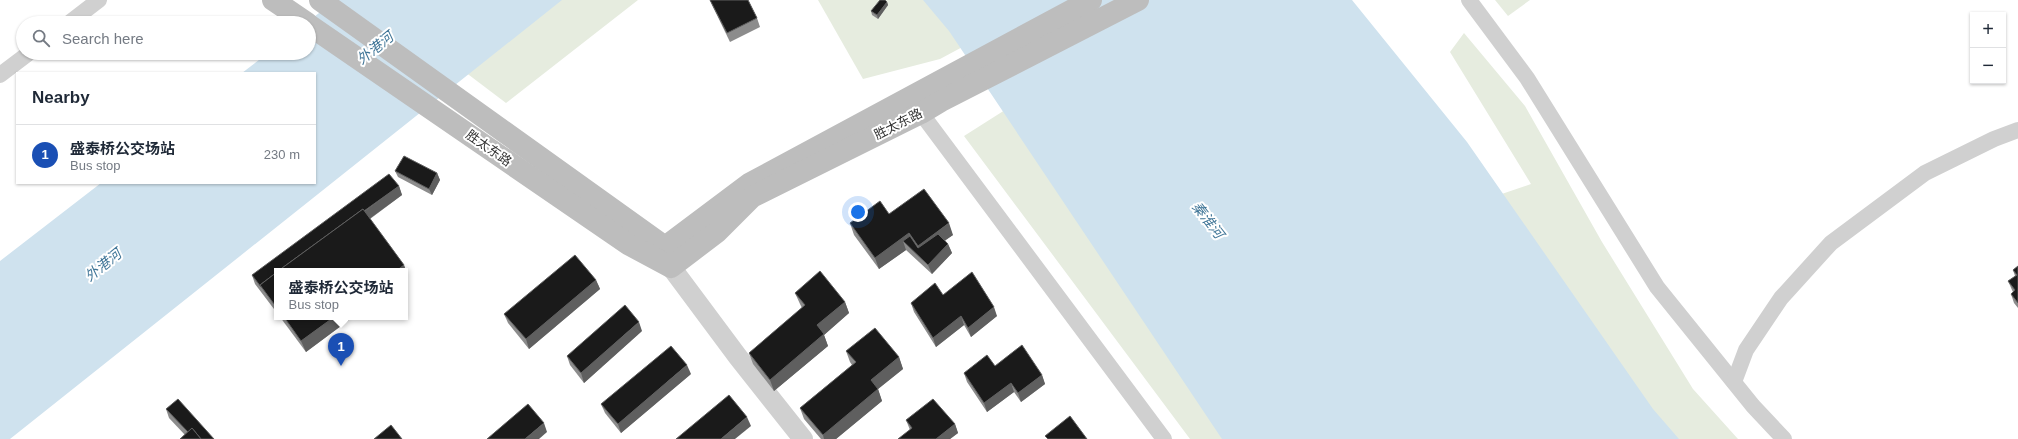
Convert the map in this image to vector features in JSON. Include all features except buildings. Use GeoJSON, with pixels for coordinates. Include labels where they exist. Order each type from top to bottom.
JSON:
{"type":"FeatureCollection","features":[{"type":"Feature","properties":{"kind":"main road","name":"胜太东路"},"geometry":{"type":"LineString","coordinates":[[273,0],[296,16]]}},
{"type":"Feature","properties":{"kind":"main road","name":"胜太东路"},"geometry":{"type":"LineString","coordinates":[[320,0],[490,122],[668,257]]}},
{"type":"Feature","properties":{"kind":"main road","name":"胜太东路"},"geometry":{"type":"LineString","coordinates":[[926,99],[1091,0]]}},
{"type":"Feature","properties":{"kind":"main road","name":"胜太东路"},"geometry":{"type":"LineString","coordinates":[[668,257],[749,184],[1138,0]]}},
{"type":"Feature","properties":{"kind":"main road","name":"胜太东路"},"geometry":{"type":"LineString","coordinates":[[316,29],[628,244],[668,257]]}},
{"type":"Feature","properties":{"kind":"street"},"geometry":{"type":"LineString","coordinates":[[78,16],[99,0]]}},
{"type":"Feature","properties":{"kind":"street"},"geometry":{"type":"LineString","coordinates":[[1469,0],[1527,78],[1657,287],[1734,382],[1784,439]]}},
{"type":"Feature","properties":{"kind":"street"},"geometry":{"type":"LineString","coordinates":[[0,75],[20,60]]}},
{"type":"Feature","properties":{"kind":"street"},"geometry":{"type":"LineString","coordinates":[[926,99],[1164,439]]}},
{"type":"Feature","properties":{"kind":"street"},"geometry":{"type":"LineString","coordinates":[[1734,382],[1746,350],[1781,298],[1831,243],[1925,173],[1994,139],[2018,130]]}},
{"type":"Feature","properties":{"kind":"street","name":"胜太东路"},"geometry":{"type":"LineString","coordinates":[[668,257],[738,357],[803,439]]}},
{"type":"Feature","properties":{"kind":"shaded area"},"geometry":{"type":"Polygon","coordinates":[[[370,0],[638,0],[506,103],[370,0]]]}},
{"type":"Feature","properties":{"kind":"shaded area"},"geometry":{"type":"Polygon","coordinates":[[[818,0],[1050,0],[940,59],[863,79],[818,0]]]}},
{"type":"Feature","properties":{"kind":"shaded area"},"geometry":{"type":"Polygon","coordinates":[[[1495,0],[1530,0],[1508,16],[1495,0]]]}},
{"type":"Feature","properties":{"kind":"shaded area"},"geometry":{"type":"Polygon","coordinates":[[[1464,33],[1525,106],[1602,242],[1693,389],[1738,439],[1190,439],[964,136],[1016,103],[1166,308],[1531,184],[1450,52],[1464,33]]]}},
{"type":"Feature","properties":{"kind":"water","name":"外港河"},"geometry":{"type":"Polygon","coordinates":[[[336,0],[562,0],[10,439],[0,439],[0,261],[100,184],[316,184],[316,72],[243,72],[259,60],[316,60],[315,16],[336,0]]]}},
{"type":"Feature","properties":{"kind":"water","name":"秦淮河"},"geometry":{"type":"Polygon","coordinates":[[[923,0],[1352,0],[1467,142],[1653,409],[1679,439],[1222,439],[949,31],[923,0]]]}},
{"type":"Feature","properties":{"kind":"place","name":"盛泰桥公交场站"},"geometry":{"type":"Point","coordinates":[341,366]}}]}
